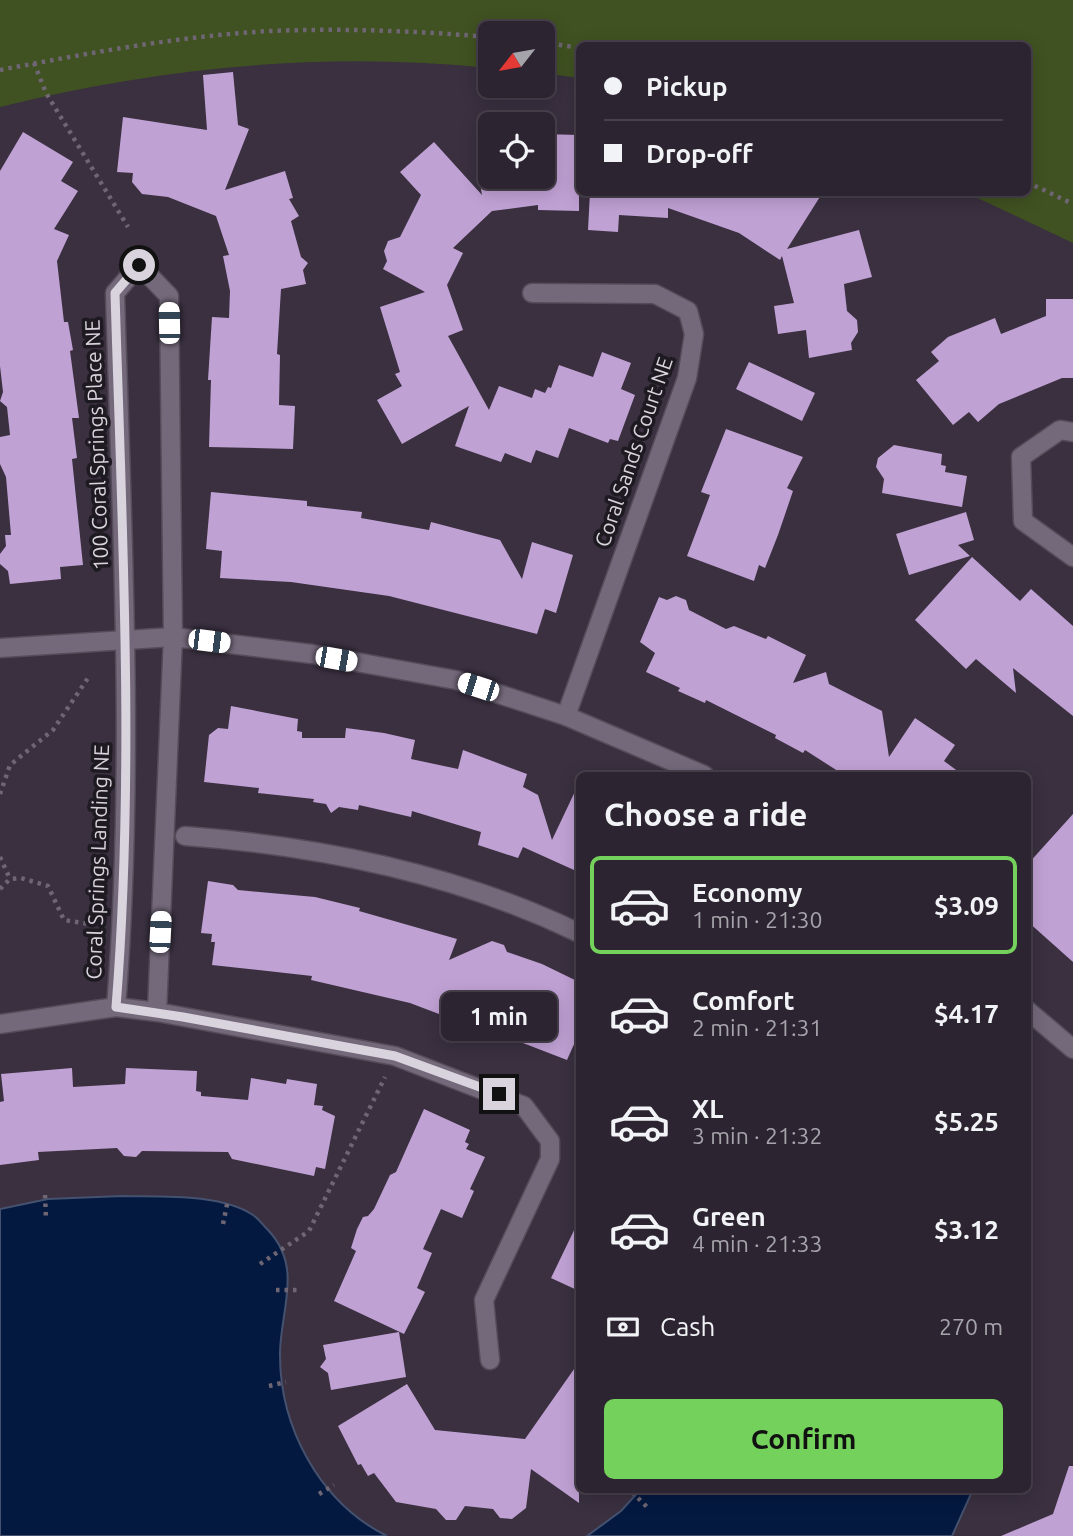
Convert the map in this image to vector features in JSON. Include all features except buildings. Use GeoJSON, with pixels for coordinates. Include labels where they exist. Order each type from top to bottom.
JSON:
{"type":"FeatureCollection","features":[{"type":"Feature","properties":{"kind":"street","name":"100 Coral Springs Place NE"},"geometry":{"type":"LineString","coordinates":[[126,638],[115,293],[139,265],[169,296],[173,637]]}},
{"type":"Feature","properties":{"kind":"street","name":"Coral Sands Court NE"},"geometry":{"type":"LineString","coordinates":[[532,293],[655,294],[688,312],[694,334],[687,378],[566,716]]}},
{"type":"Feature","properties":{"kind":"street"},"geometry":{"type":"LineString","coordinates":[[1073,432],[1060,430],[1021,457],[1023,521],[1073,558]]}},
{"type":"Feature","properties":{"kind":"street"},"geometry":{"type":"LineString","coordinates":[[156,1012],[173,637]]}},
{"type":"Feature","properties":{"kind":"street"},"geometry":{"type":"LineString","coordinates":[[0,648],[173,637],[312,654],[456,680],[566,716],[698,772]]}},
{"type":"Feature","properties":{"kind":"street","name":"Coral Springs Landing NE"},"geometry":{"type":"LineString","coordinates":[[126,638],[122,928],[116,1007],[395,1056],[524,1106],[550,1141],[550,1158],[484,1300],[490,1360]]}},
{"type":"Feature","properties":{"kind":"street"},"geometry":{"type":"LineString","coordinates":[[185,836],[290,847],[404,870],[508,904],[576,932]]}},
{"type":"Feature","properties":{"kind":"street"},"geometry":{"type":"LineString","coordinates":[[0,1024],[116,1007]]}},
{"type":"Feature","properties":{"kind":"street"},"geometry":{"type":"LineString","coordinates":[[1031,1013],[1073,1049]]}},
{"type":"Feature","properties":{"kind":"path"},"geometry":{"type":"LineString","coordinates":[[0,70],[121,49],[269,32],[414,32],[478,36]]}},
{"type":"Feature","properties":{"kind":"path"},"geometry":{"type":"LineString","coordinates":[[555,44],[576,48]]}},
{"type":"Feature","properties":{"kind":"path"},"geometry":{"type":"LineString","coordinates":[[34,63],[46,93],[128,227]]}},
{"type":"Feature","properties":{"kind":"path"},"geometry":{"type":"LineString","coordinates":[[1031,184],[1073,204]]}},
{"type":"Feature","properties":{"kind":"path"},"geometry":{"type":"LineString","coordinates":[[0,794],[10,765],[53,730],[89,675]]}},
{"type":"Feature","properties":{"kind":"path"},"geometry":{"type":"LineString","coordinates":[[0,857],[10,879]]}},
{"type":"Feature","properties":{"kind":"path"},"geometry":{"type":"LineString","coordinates":[[0,889],[10,879],[29,880],[48,886],[64,920],[107,926]]}},
{"type":"Feature","properties":{"kind":"path"},"geometry":{"type":"LineString","coordinates":[[260,1264],[309,1231],[385,1077]]}},
{"type":"Feature","properties":{"kind":"path"},"geometry":{"type":"LineString","coordinates":[[45,1195],[47,1219]]}},
{"type":"Feature","properties":{"kind":"path"},"geometry":{"type":"LineString","coordinates":[[222,1224],[228,1200]]}},
{"type":"Feature","properties":{"kind":"path"},"geometry":{"type":"LineString","coordinates":[[276,1290],[298,1290]]}},
{"type":"Feature","properties":{"kind":"path"},"geometry":{"type":"LineString","coordinates":[[269,1385],[286,1382]]}},
{"type":"Feature","properties":{"kind":"path"},"geometry":{"type":"LineString","coordinates":[[319,1494],[334,1485]]}},
{"type":"Feature","properties":{"kind":"path"},"geometry":{"type":"LineString","coordinates":[[633,1493],[647,1507]]}},
{"type":"Feature","properties":{"kind":"green space"},"geometry":{"type":"Polygon","coordinates":[[[0,0],[1073,0],[1073,243],[973,196],[1031,196],[1031,42],[576,42],[576,78],[555,75],[555,21],[478,21],[478,67],[367,61],[305,62],[182,73],[60,93],[0,107],[0,0]]]}},
{"type":"Feature","properties":{"kind":"water"},"geometry":{"type":"Polygon","coordinates":[[[122,1196],[189,1198],[224,1203],[253,1215],[279,1244],[285,1258],[288,1288],[281,1336],[282,1380],[295,1434],[323,1482],[341,1503],[387,1536],[0,1536],[0,1209],[48,1199],[122,1196]]]}},
{"type":"Feature","properties":{"kind":"water"},"geometry":{"type":"Polygon","coordinates":[[[637,1493],[971,1494],[952,1536],[587,1536],[621,1511],[637,1493]]]}},
{"type":"Feature","properties":{"kind":"route"},"geometry":{"type":"LineString","coordinates":[[139,265],[115,293],[126,638],[122,928],[116,1007],[395,1056],[499,1094]]}}]}
